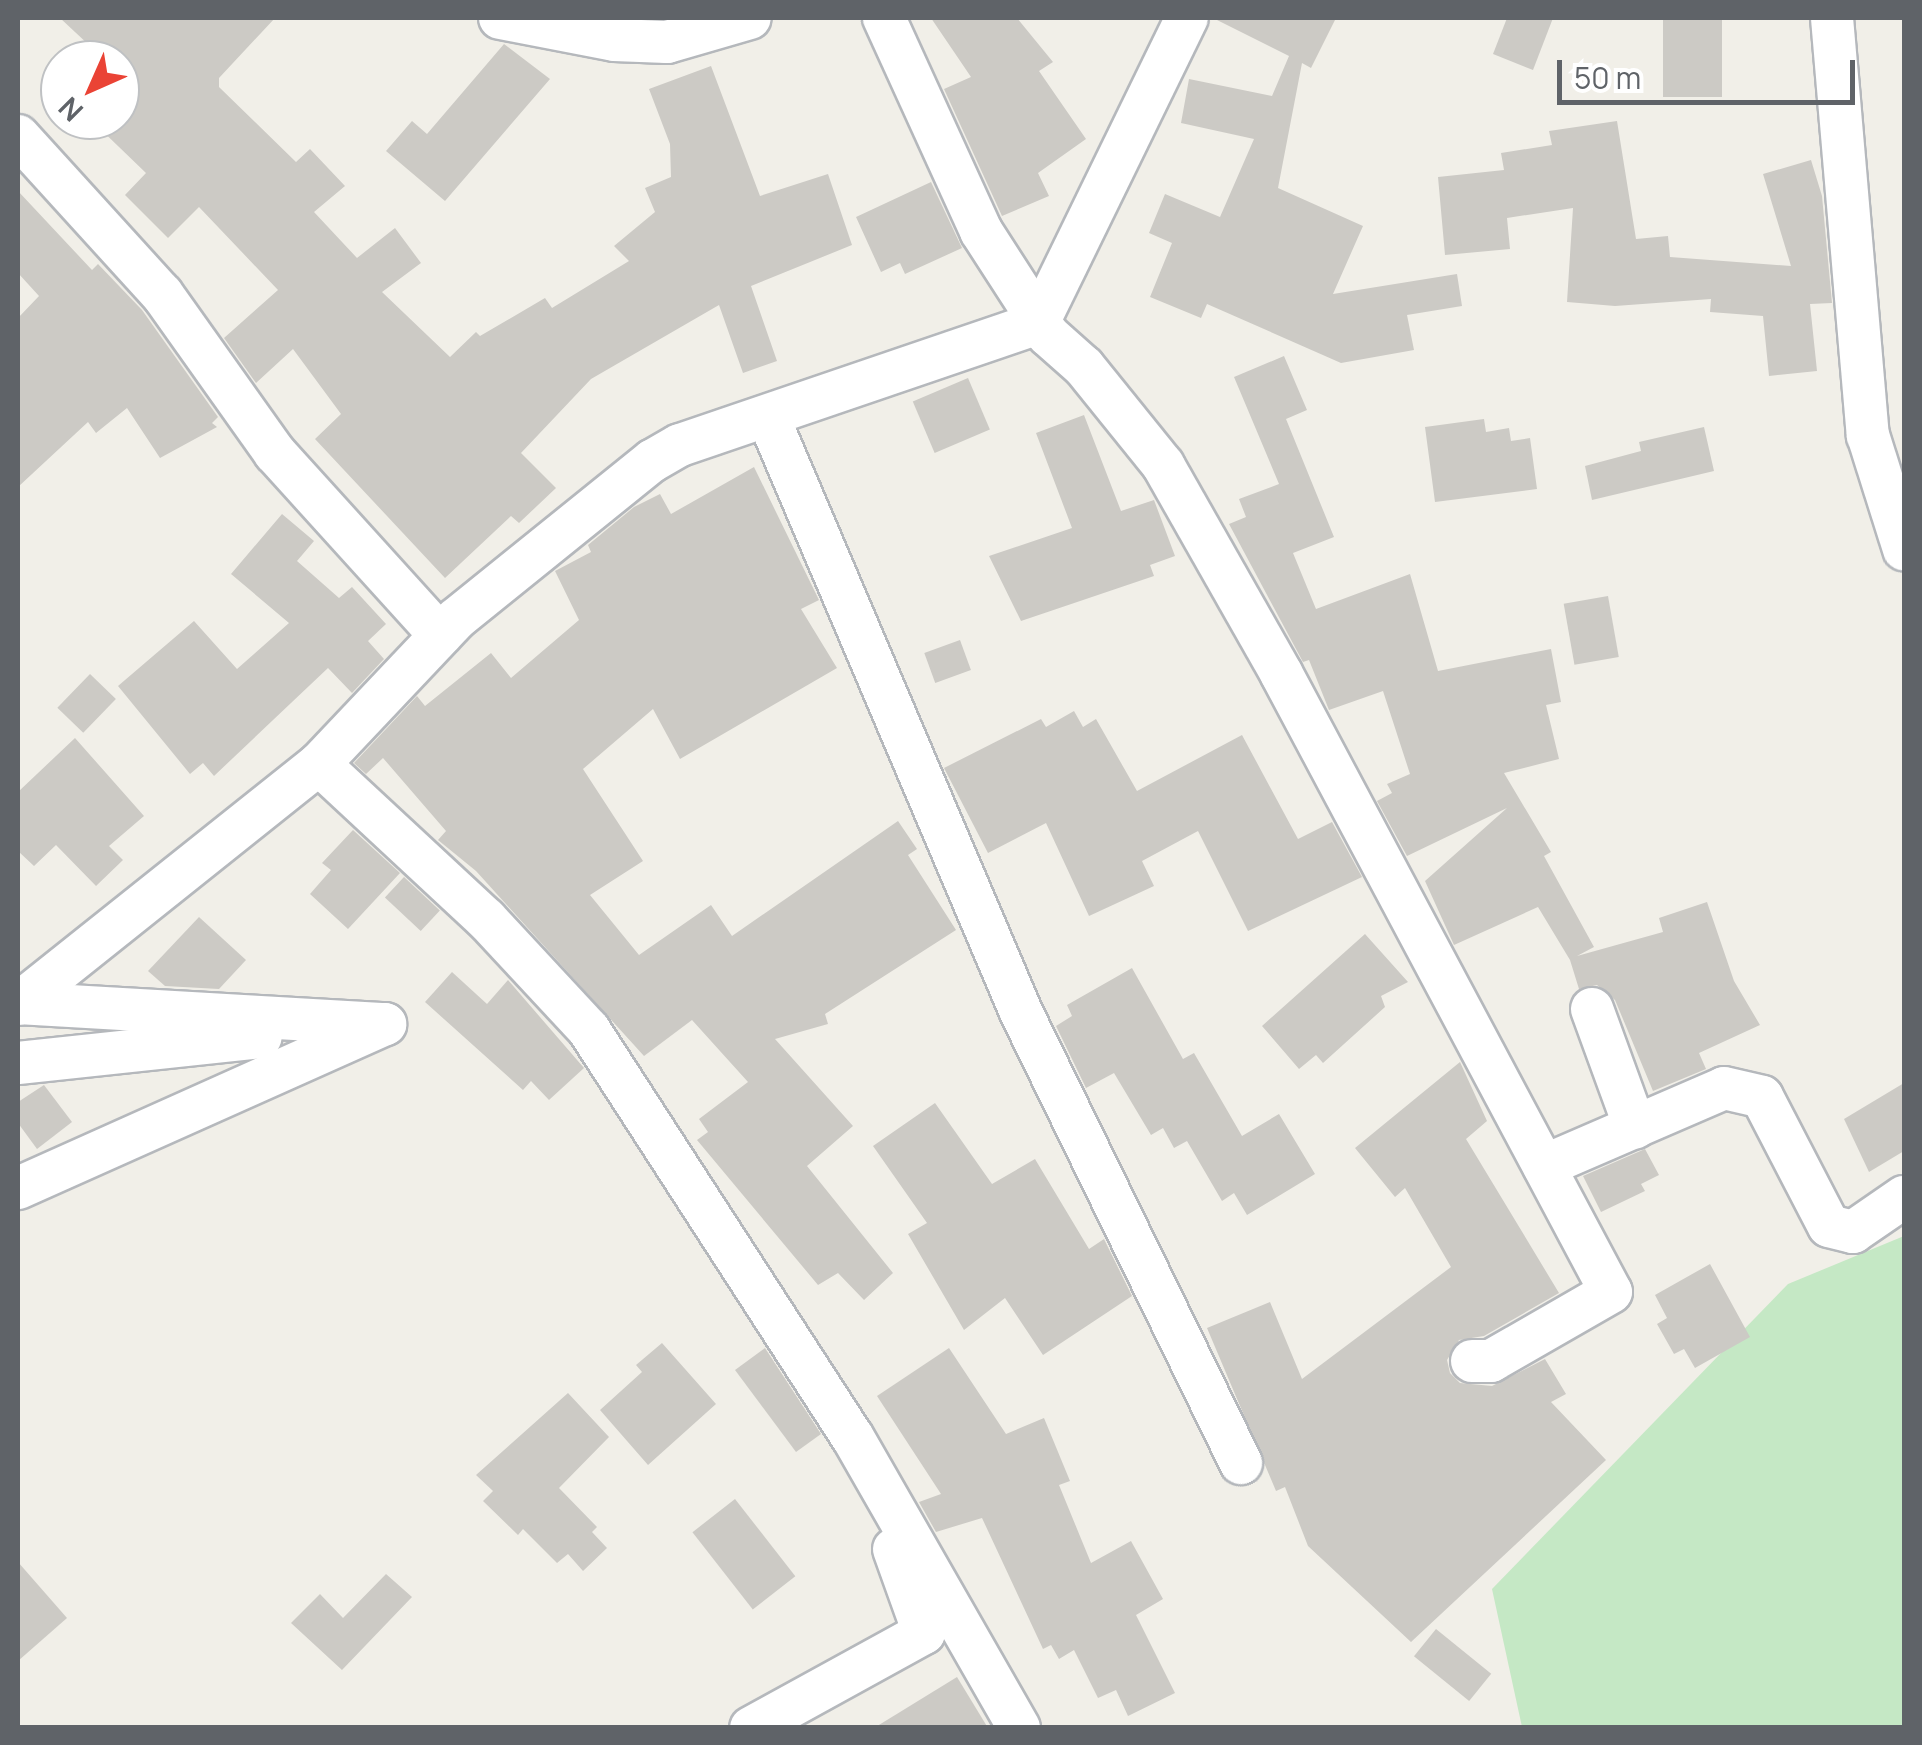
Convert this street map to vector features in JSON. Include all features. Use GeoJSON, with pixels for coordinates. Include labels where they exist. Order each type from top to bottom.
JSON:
{"type":"FeatureCollection","features":[{"type":"Feature","properties":{"kind":"street"},"geometry":{"type":"LineString","coordinates":[[500,18],[614,40],[667,42],[750,18]]}},
{"type":"Feature","properties":{"kind":"street"},"geometry":{"type":"LineString","coordinates":[[884,18],[981,232],[1038,323],[1084,367],[1163,466],[1610,1292],[1492,1361],[1472,1361]]}},
{"type":"Feature","properties":{"kind":"street"},"geometry":{"type":"LineString","coordinates":[[18,1004],[319,764],[440,635],[652,462],[680,445],[1038,323],[1187,18]]}},
{"type":"Feature","properties":{"kind":"street"},"geometry":{"type":"LineString","coordinates":[[1832,18],[1868,435],[1904,548]]}},
{"type":"Feature","properties":{"kind":"street"},"geometry":{"type":"LineString","coordinates":[[18,136],[172,306],[275,453],[440,635]]}},
{"type":"Feature","properties":{"kind":"street"},"geometry":{"type":"LineString","coordinates":[[768,417],[1021,1012],[1240,1462]]}},
{"type":"Feature","properties":{"kind":"street"},"geometry":{"type":"LineString","coordinates":[[319,764],[486,918],[588,1030],[852,1436],[1019,1728]]}},
{"type":"Feature","properties":{"kind":"street"},"geometry":{"type":"LineString","coordinates":[[18,1004],[386,1024]]}},
{"type":"Feature","properties":{"kind":"street"},"geometry":{"type":"LineString","coordinates":[[1592,1009],[1635,1127]]}},
{"type":"Feature","properties":{"kind":"street"},"geometry":{"type":"LineString","coordinates":[[18,1063],[386,1024]]}},
{"type":"Feature","properties":{"kind":"street"},"geometry":{"type":"LineString","coordinates":[[18,1188],[386,1024]]}},
{"type":"Feature","properties":{"kind":"street"},"geometry":{"type":"LineString","coordinates":[[1544,1166],[1724,1088],[1762,1096],[1829,1226],[1853,1232],[1904,1197]]}},
{"type":"Feature","properties":{"kind":"street"},"geometry":{"type":"LineString","coordinates":[[751,1728],[924,1633],[852,1436]]}},
{"type":"Feature","properties":{"kind":"green space"},"geometry":{"type":"Polygon","coordinates":[[[1904,1236],[1904,1727],[1522,1727],[1492,1589],[1788,1284],[1904,1236]]]}},
{"type":"Feature","properties":{"kind":"building"},"geometry":{"type":"Polygon","coordinates":[[[60,18],[275,18],[219,78],[219,87],[296,162],[310,149],[345,186],[314,212],[357,258],[395,228],[421,263],[382,292],[450,357],[476,332],[480,336],[545,298],[552,308],[629,261],[614,246],[655,212],[645,188],[671,177],[670,144],[649,89],[711,66],[760,196],[828,174],[852,245],[751,286],[777,361],[743,373],[719,305],[591,379],[521,453],[556,488],[519,523],[511,516],[445,578],[315,439],[341,414],[293,349],[256,383],[224,338],[278,290],[199,207],[168,238],[125,195],[146,173],[112,140],[140,140],[140,40],[84,40],[60,18]]]}},
{"type":"Feature","properties":{"kind":"building"},"geometry":{"type":"Polygon","coordinates":[[[931,18],[1017,18],[1053,62],[1039,71],[1086,139],[1038,173],[1049,196],[1002,216],[944,89],[971,77],[931,18]]]}},
{"type":"Feature","properties":{"kind":"building"},"geometry":{"type":"Polygon","coordinates":[[[1213,18],[1336,18],[1311,68],[1302,63],[1278,188],[1363,226],[1333,294],[1457,274],[1462,306],[1407,315],[1414,350],[1341,363],[1207,304],[1201,318],[1150,297],[1172,243],[1149,233],[1165,194],[1220,217],[1254,139],[1181,123],[1189,79],[1272,96],[1289,56],[1213,18]]]}},
{"type":"Feature","properties":{"kind":"building"},"geometry":{"type":"Polygon","coordinates":[[[1507,18],[1553,18],[1533,70],[1493,54],[1507,18]]]}},
{"type":"Feature","properties":{"kind":"building"},"geometry":{"type":"Polygon","coordinates":[[[1663,18],[1722,18],[1722,97],[1663,97],[1663,18]]]}},
{"type":"Feature","properties":{"kind":"building"},"geometry":{"type":"Polygon","coordinates":[[[504,44],[550,79],[445,201],[386,151],[412,121],[427,134],[504,44]]]}},
{"type":"Feature","properties":{"kind":"building"},"geometry":{"type":"Polygon","coordinates":[[[1617,121],[1636,239],[1668,236],[1670,257],[1791,266],[1763,174],[1811,160],[1822,196],[1832,303],[1810,304],[1817,371],[1769,376],[1763,316],[1710,312],[1711,299],[1615,306],[1567,302],[1573,208],[1507,218],[1510,249],[1445,255],[1438,177],[1504,170],[1501,153],[1552,145],[1549,131],[1617,121]]]}},
{"type":"Feature","properties":{"kind":"building"},"geometry":{"type":"Polygon","coordinates":[[[931,182],[962,248],[905,274],[900,263],[881,272],[856,217],[931,182]]]}},
{"type":"Feature","properties":{"kind":"building"},"geometry":{"type":"Polygon","coordinates":[[[18,191],[92,270],[98,264],[142,310],[218,417],[212,423],[217,427],[160,458],[127,408],[96,433],[88,422],[18,487],[18,318],[39,296],[18,273],[18,191]]]}},
{"type":"Feature","properties":{"kind":"building"},"geometry":{"type":"Polygon","coordinates":[[[1284,356],[1307,410],[1286,419],[1334,537],[1293,553],[1316,609],[1410,574],[1438,671],[1551,649],[1561,702],[1546,705],[1559,759],[1504,773],[1551,852],[1544,856],[1594,947],[1577,956],[1663,932],[1659,918],[1707,902],[1734,981],[1760,1025],[1699,1053],[1706,1069],[1653,1091],[1615,1000],[1597,985],[1579,989],[1570,960],[1538,907],[1454,945],[1425,881],[1507,808],[1407,856],[1377,801],[1392,793],[1387,784],[1410,774],[1383,691],[1329,710],[1309,660],[1303,662],[1229,524],[1246,517],[1239,499],[1279,484],[1234,377],[1284,356]]]}},
{"type":"Feature","properties":{"kind":"building"},"geometry":{"type":"Polygon","coordinates":[[[968,378],[990,430],[935,453],[913,401],[968,378]]]}},
{"type":"Feature","properties":{"kind":"building"},"geometry":{"type":"Polygon","coordinates":[[[1084,415],[1121,511],[1154,500],[1175,556],[1150,565],[1154,576],[1021,621],[989,556],[1072,528],[1036,433],[1084,415]]]}},
{"type":"Feature","properties":{"kind":"building"},"geometry":{"type":"Polygon","coordinates":[[[1484,419],[1486,432],[1509,428],[1511,441],[1530,438],[1537,489],[1435,502],[1425,427],[1484,419]]]}},
{"type":"Feature","properties":{"kind":"building"},"geometry":{"type":"Polygon","coordinates":[[[1704,427],[1714,471],[1592,500],[1585,466],[1641,451],[1639,442],[1704,427]]]}},
{"type":"Feature","properties":{"kind":"building"},"geometry":{"type":"Polygon","coordinates":[[[754,467],[819,600],[801,609],[837,668],[680,759],[653,709],[583,769],[643,861],[590,895],[639,955],[711,905],[732,936],[898,821],[917,849],[908,855],[956,930],[825,1014],[828,1024],[775,1039],[853,1126],[807,1166],[893,1273],[864,1300],[838,1273],[818,1285],[697,1140],[708,1132],[699,1119],[748,1082],[692,1020],[644,1056],[476,871],[438,840],[446,831],[383,758],[366,774],[354,763],[417,696],[425,706],[491,653],[511,678],[579,620],[555,571],[591,552],[588,545],[634,507],[660,494],[671,514],[754,467]]]}},
{"type":"Feature","properties":{"kind":"building"},"geometry":{"type":"Polygon","coordinates":[[[282,514],[314,541],[297,561],[339,598],[352,587],[386,624],[368,641],[384,659],[352,693],[328,668],[214,776],[203,763],[190,774],[118,686],[194,621],[237,669],[289,623],[231,574],[282,514]]]}},
{"type":"Feature","properties":{"kind":"building"},"geometry":{"type":"Polygon","coordinates":[[[1608,596],[1619,657],[1574,665],[1564,604],[1608,596]]]}},
{"type":"Feature","properties":{"kind":"building"},"geometry":{"type":"Polygon","coordinates":[[[960,640],[971,670],[935,683],[924,653],[960,640]]]}},
{"type":"Feature","properties":{"kind":"building"},"geometry":{"type":"Polygon","coordinates":[[[90,674],[116,699],[83,733],[57,708],[90,674]]]}},
{"type":"Feature","properties":{"kind":"building"},"geometry":{"type":"Polygon","coordinates":[[[1074,711],[1083,727],[1096,719],[1137,791],[1242,735],[1298,839],[1332,822],[1362,877],[1248,931],[1198,831],[1142,861],[1154,886],[1089,916],[1046,823],[988,853],[944,768],[1041,719],[1046,727],[1074,711]]]}},
{"type":"Feature","properties":{"kind":"building"},"geometry":{"type":"Polygon","coordinates":[[[75,738],[144,816],[109,846],[123,860],[96,886],[56,845],[34,866],[18,851],[18,792],[75,738]]]}},
{"type":"Feature","properties":{"kind":"building"},"geometry":{"type":"Polygon","coordinates":[[[353,830],[400,873],[348,929],[310,894],[331,870],[322,863],[353,830]]]}},
{"type":"Feature","properties":{"kind":"building"},"geometry":{"type":"Polygon","coordinates":[[[404,877],[440,910],[421,931],[385,897],[404,877]]]}},
{"type":"Feature","properties":{"kind":"building"},"geometry":{"type":"Polygon","coordinates":[[[199,917],[246,960],[219,989],[165,986],[148,971],[199,917]]]}},
{"type":"Feature","properties":{"kind":"building"},"geometry":{"type":"Polygon","coordinates":[[[1365,934],[1408,982],[1381,996],[1385,1007],[1323,1063],[1316,1055],[1299,1069],[1262,1026],[1365,934]]]}},
{"type":"Feature","properties":{"kind":"building"},"geometry":{"type":"Polygon","coordinates":[[[1132,968],[1183,1059],[1194,1053],[1242,1136],[1279,1114],[1315,1174],[1247,1215],[1234,1193],[1222,1201],[1187,1141],[1174,1148],[1163,1128],[1151,1135],[1114,1073],[1086,1088],[1056,1026],[1072,1016],[1067,1005],[1132,968]]]}},
{"type":"Feature","properties":{"kind":"building"},"geometry":{"type":"Polygon","coordinates":[[[452,972],[487,1004],[508,980],[584,1068],[549,1100],[531,1081],[523,1090],[425,1002],[452,972]]]}},
{"type":"Feature","properties":{"kind":"building"},"geometry":{"type":"Polygon","coordinates":[[[1460,1062],[1487,1121],[1466,1139],[1559,1293],[1484,1336],[1459,1340],[1447,1360],[1450,1373],[1460,1383],[1492,1386],[1545,1359],[1566,1394],[1551,1402],[1606,1460],[1411,1642],[1308,1546],[1285,1487],[1276,1491],[1207,1328],[1270,1302],[1302,1379],[1451,1267],[1405,1188],[1395,1197],[1355,1148],[1460,1062]]]}},
{"type":"Feature","properties":{"kind":"building"},"geometry":{"type":"Polygon","coordinates":[[[1904,1083],[1904,1151],[1869,1172],[1844,1119],[1904,1083]]]}},
{"type":"Feature","properties":{"kind":"building"},"geometry":{"type":"Polygon","coordinates":[[[44,1085],[72,1122],[37,1149],[18,1123],[18,1102],[44,1085]]]}},
{"type":"Feature","properties":{"kind":"building"},"geometry":{"type":"Polygon","coordinates":[[[935,1103],[992,1184],[1035,1159],[1089,1249],[1104,1239],[1132,1296],[1043,1355],[1005,1298],[964,1330],[908,1234],[927,1223],[873,1146],[935,1103]]]}},
{"type":"Feature","properties":{"kind":"building"},"geometry":{"type":"Polygon","coordinates":[[[1645,1149],[1659,1175],[1641,1184],[1645,1191],[1601,1212],[1583,1176],[1645,1149]]]}},
{"type":"Feature","properties":{"kind":"building"},"geometry":{"type":"Polygon","coordinates":[[[1710,1264],[1750,1337],[1695,1368],[1684,1349],[1674,1354],[1657,1324],[1667,1318],[1655,1295],[1710,1264]]]}},
{"type":"Feature","properties":{"kind":"building"},"geometry":{"type":"Polygon","coordinates":[[[662,1343],[716,1404],[648,1465],[600,1410],[642,1372],[636,1365],[662,1343]]]}},
{"type":"Feature","properties":{"kind":"building"},"geometry":{"type":"Polygon","coordinates":[[[765,1348],[821,1434],[796,1452],[735,1370],[765,1348]]]}},
{"type":"Feature","properties":{"kind":"building"},"geometry":{"type":"Polygon","coordinates":[[[949,1348],[1006,1434],[1044,1418],[1070,1481],[1059,1485],[1091,1563],[1131,1541],[1163,1599],[1136,1615],[1175,1693],[1128,1716],[1116,1690],[1098,1698],[1074,1650],[1059,1659],[1051,1645],[1043,1649],[982,1518],[936,1532],[919,1502],[941,1494],[877,1396],[949,1348]]]}},
{"type":"Feature","properties":{"kind":"building"},"geometry":{"type":"Polygon","coordinates":[[[568,1393],[609,1437],[559,1488],[597,1527],[592,1532],[607,1548],[583,1571],[568,1554],[557,1563],[523,1529],[518,1535],[483,1501],[493,1491],[476,1475],[568,1393]]]}},
{"type":"Feature","properties":{"kind":"building"},"geometry":{"type":"Polygon","coordinates":[[[735,1499],[795,1576],[753,1609],[692,1532],[735,1499]]]}},
{"type":"Feature","properties":{"kind":"building"},"geometry":{"type":"Polygon","coordinates":[[[18,1562],[67,1618],[18,1661],[18,1562]]]}},
{"type":"Feature","properties":{"kind":"building"},"geometry":{"type":"Polygon","coordinates":[[[386,1574],[412,1597],[342,1670],[291,1623],[320,1594],[343,1618],[386,1574]]]}},
{"type":"Feature","properties":{"kind":"building"},"geometry":{"type":"Polygon","coordinates":[[[1436,1629],[1491,1674],[1469,1701],[1414,1656],[1436,1629]]]}},
{"type":"Feature","properties":{"kind":"building"},"geometry":{"type":"Polygon","coordinates":[[[957,1677],[988,1728],[874,1728],[957,1677]]]}}]}
